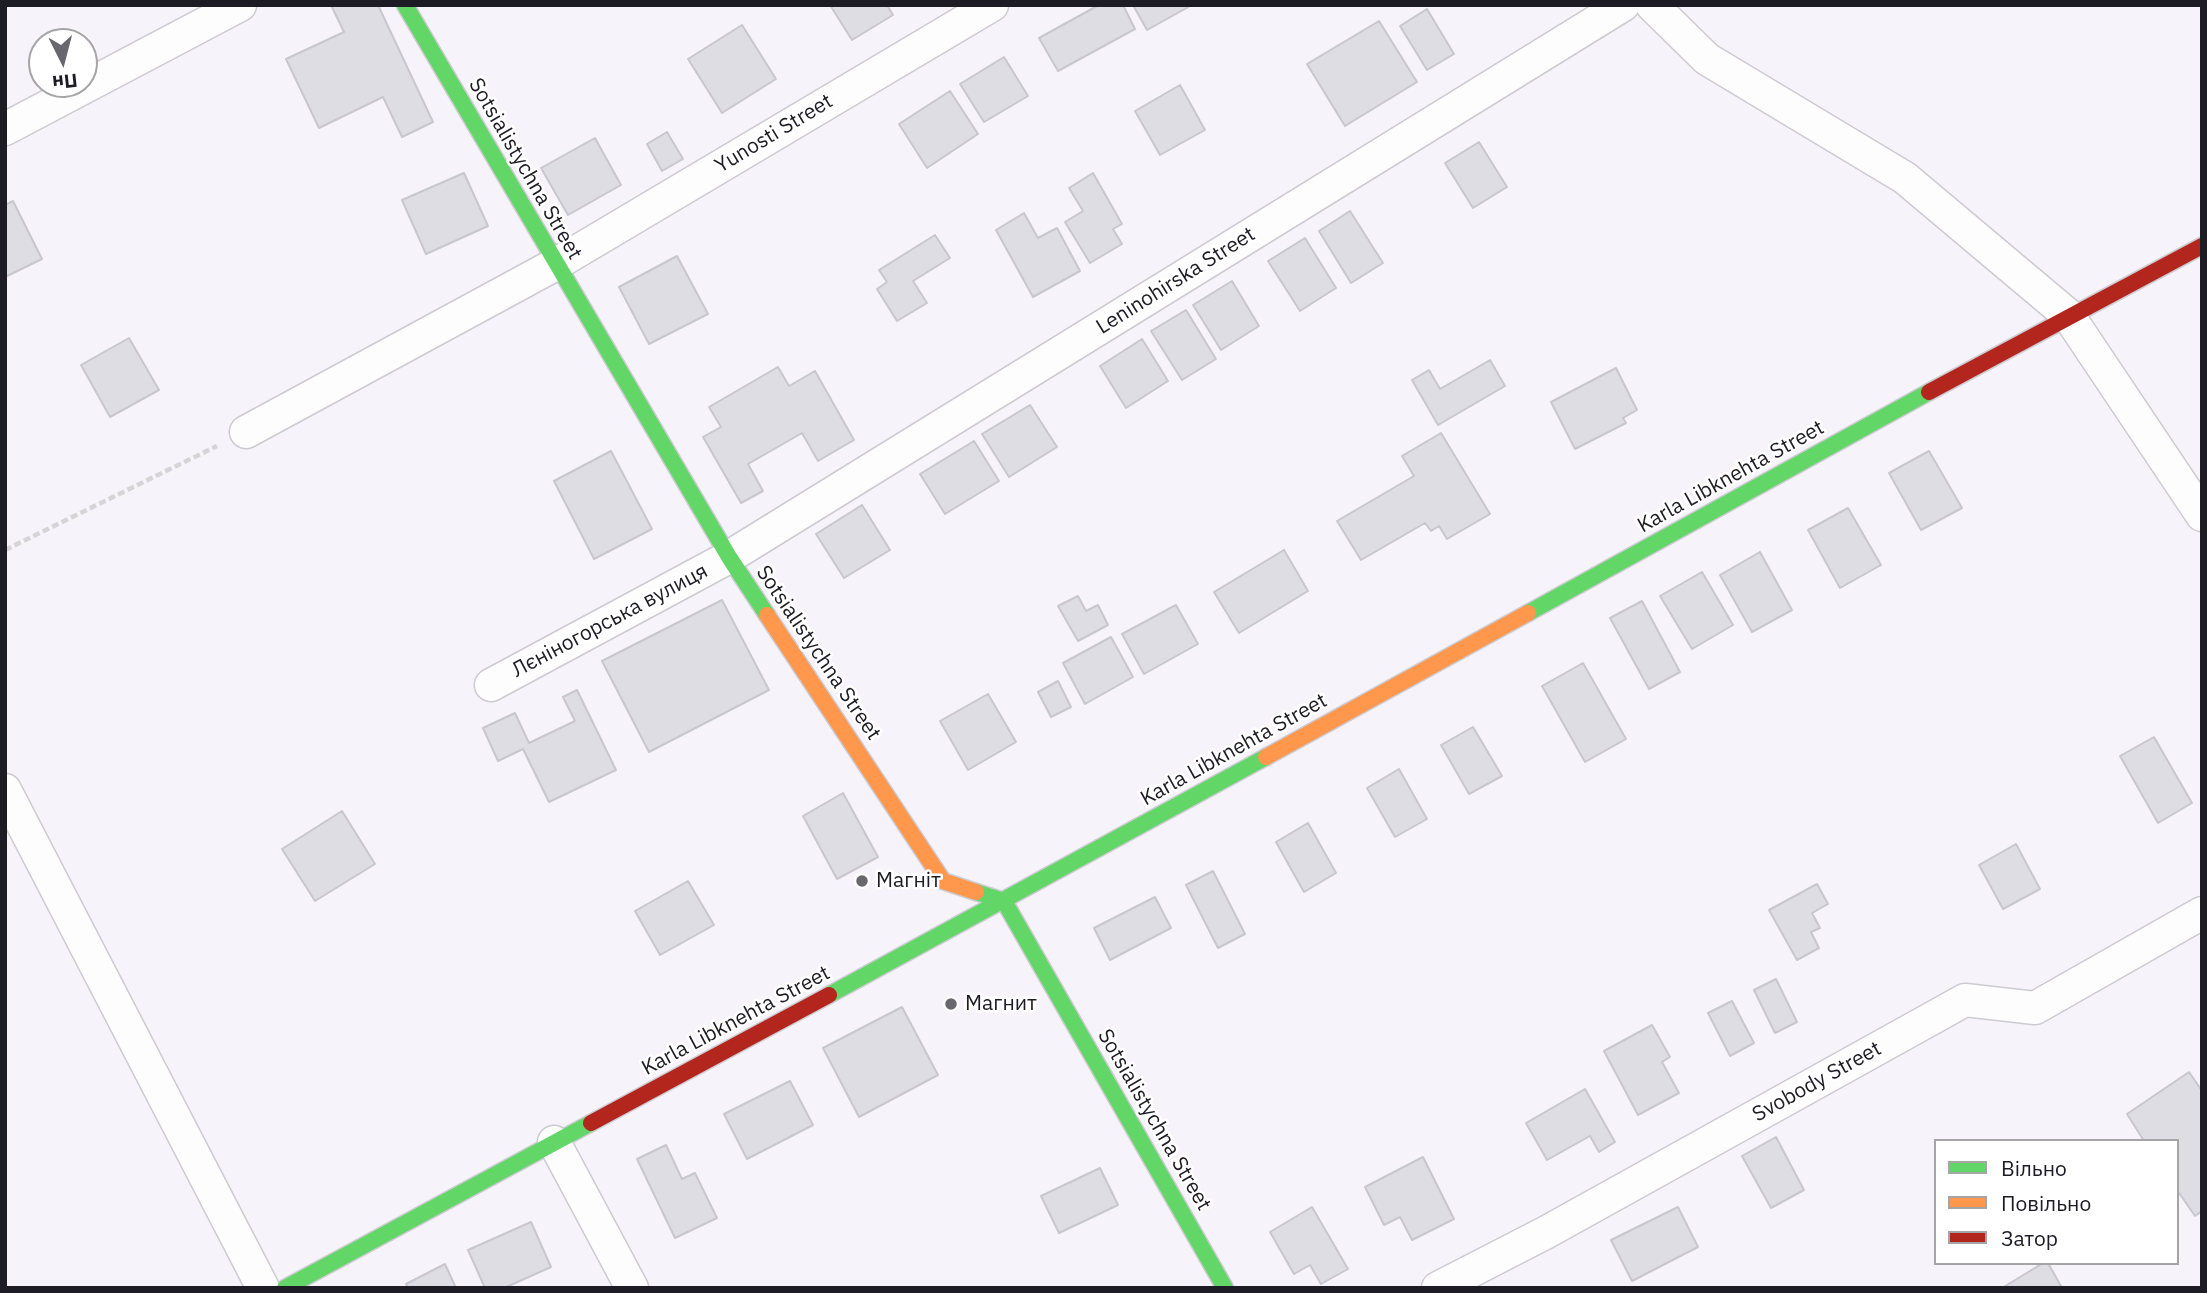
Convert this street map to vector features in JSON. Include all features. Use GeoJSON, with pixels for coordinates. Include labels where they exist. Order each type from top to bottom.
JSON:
{"type":"FeatureCollection","features":[{"type":"Feature","properties":{"kind":"street"},"geometry":{"type":"LineString","coordinates":[[5,130],[240,5]]}},
{"type":"Feature","properties":{"kind":"street","name":"Sotsialistychna Street"},"geometry":{"type":"LineString","coordinates":[[405,5],[729,557],[943,881],[1004,901],[1225,1288]]}},
{"type":"Feature","properties":{"kind":"street","name":"Yunosti Street"},"geometry":{"type":"LineString","coordinates":[[246,432],[556,264],[992,5]]}},
{"type":"Feature","properties":{"kind":"street","name":"Leninohirska Street"},"geometry":{"type":"LineString","coordinates":[[729,557],[1623,5]]}},
{"type":"Feature","properties":{"kind":"street"},"geometry":{"type":"LineString","coordinates":[[1653,5],[1707,60],[1905,178],[2068,315],[2202,515]]}},
{"type":"Feature","properties":{"kind":"street","name":"Karla Libknehta Street"},"geometry":{"type":"LineString","coordinates":[[285,1288],[1004,901],[2068,315],[2202,246]]}},
{"type":"Feature","properties":{"kind":"street","name":"Лєніногорська вулиця"},"geometry":{"type":"LineString","coordinates":[[491,685],[729,557]]}},
{"type":"Feature","properties":{"kind":"street"},"geometry":{"type":"LineString","coordinates":[[5,790],[263,1288]]}},
{"type":"Feature","properties":{"kind":"street","name":"Svobody Street"},"geometry":{"type":"LineString","coordinates":[[1438,1288],[1545,1233],[1965,1000],[2035,1008],[2202,913]]}},
{"type":"Feature","properties":{"kind":"street"},"geometry":{"type":"LineString","coordinates":[[554,1142],[632,1288]]}},
{"type":"Feature","properties":{"kind":"path"},"geometry":{"type":"LineString","coordinates":[[5,550],[246,432]]}},
{"type":"Feature","properties":{"kind":"building"},"geometry":{"type":"Polygon","coordinates":[[[331,5],[378,5],[433,122],[402,137],[383,97],[319,128],[286,59],[344,32],[331,5]]]}},
{"type":"Feature","properties":{"kind":"building"},"geometry":{"type":"Polygon","coordinates":[[[830,5],[887,5],[893,15],[852,40],[830,5]]]}},
{"type":"Feature","properties":{"kind":"building"},"geometry":{"type":"Polygon","coordinates":[[[1099,5],[1123,5],[1135,29],[1058,71],[1039,38],[1099,5]]]}},
{"type":"Feature","properties":{"kind":"building"},"geometry":{"type":"Polygon","coordinates":[[[1133,5],[1192,5],[1147,30],[1133,5]]]}},
{"type":"Feature","properties":{"kind":"building"},"geometry":{"type":"Polygon","coordinates":[[[1427,9],[1454,54],[1427,70],[1400,26],[1427,9]]]}},
{"type":"Feature","properties":{"kind":"building"},"geometry":{"type":"Polygon","coordinates":[[[1379,21],[1417,82],[1345,126],[1307,64],[1379,21]]]}},
{"type":"Feature","properties":{"kind":"building"},"geometry":{"type":"Polygon","coordinates":[[[742,25],[776,79],[722,113],[688,59],[742,25]]]}},
{"type":"Feature","properties":{"kind":"building"},"geometry":{"type":"Polygon","coordinates":[[[1004,57],[1028,96],[984,122],[960,84],[1004,57]]]}},
{"type":"Feature","properties":{"kind":"building"},"geometry":{"type":"Polygon","coordinates":[[[1180,85],[1205,130],[1160,155],[1135,111],[1180,85]]]}},
{"type":"Feature","properties":{"kind":"building"},"geometry":{"type":"Polygon","coordinates":[[[950,91],[978,134],[927,168],[899,124],[950,91]]]}},
{"type":"Feature","properties":{"kind":"building"},"geometry":{"type":"Polygon","coordinates":[[[667,132],[683,159],[662,171],[647,144],[667,132]]]}},
{"type":"Feature","properties":{"kind":"building"},"geometry":{"type":"Polygon","coordinates":[[[595,138],[621,185],[568,215],[541,168],[595,138]]]}},
{"type":"Feature","properties":{"kind":"building"},"geometry":{"type":"Polygon","coordinates":[[[1479,142],[1507,187],[1473,208],[1445,163],[1479,142]]]}},
{"type":"Feature","properties":{"kind":"building"},"geometry":{"type":"Polygon","coordinates":[[[464,173],[488,226],[426,254],[402,200],[464,173]]]}},
{"type":"Feature","properties":{"kind":"building"},"geometry":{"type":"Polygon","coordinates":[[[1093,173],[1122,224],[1113,229],[1122,244],[1090,263],[1065,222],[1083,211],[1069,188],[1093,173]]]}},
{"type":"Feature","properties":{"kind":"building"},"geometry":{"type":"Polygon","coordinates":[[[13,201],[42,259],[5,277],[5,205],[13,201]]]}},
{"type":"Feature","properties":{"kind":"building"},"geometry":{"type":"Polygon","coordinates":[[[1350,211],[1383,263],[1351,283],[1319,231],[1350,211]]]}},
{"type":"Feature","properties":{"kind":"building"},"geometry":{"type":"Polygon","coordinates":[[[1024,213],[1038,238],[1057,228],[1080,271],[1033,297],[996,230],[1024,213]]]}},
{"type":"Feature","properties":{"kind":"building"},"geometry":{"type":"Polygon","coordinates":[[[935,235],[950,258],[913,281],[927,303],[897,321],[877,289],[887,282],[879,270],[935,235]]]}},
{"type":"Feature","properties":{"kind":"building"},"geometry":{"type":"Polygon","coordinates":[[[1305,238],[1336,288],[1300,311],[1268,261],[1305,238]]]}},
{"type":"Feature","properties":{"kind":"building"},"geometry":{"type":"Polygon","coordinates":[[[677,256],[708,314],[649,344],[619,287],[677,256]]]}},
{"type":"Feature","properties":{"kind":"building"},"geometry":{"type":"Polygon","coordinates":[[[1232,281],[1259,326],[1221,350],[1193,305],[1232,281]]]}},
{"type":"Feature","properties":{"kind":"building"},"geometry":{"type":"Polygon","coordinates":[[[1186,310],[1216,359],[1182,380],[1151,331],[1186,310]]]}},
{"type":"Feature","properties":{"kind":"building"},"geometry":{"type":"Polygon","coordinates":[[[129,338],[159,390],[110,417],[81,365],[129,338]]]}},
{"type":"Feature","properties":{"kind":"building"},"geometry":{"type":"Polygon","coordinates":[[[1142,339],[1168,381],[1126,408],[1100,366],[1142,339]]]}},
{"type":"Feature","properties":{"kind":"building"},"geometry":{"type":"Polygon","coordinates":[[[1490,360],[1505,386],[1438,425],[1412,380],[1429,370],[1440,389],[1490,360]]]}},
{"type":"Feature","properties":{"kind":"building"},"geometry":{"type":"Polygon","coordinates":[[[778,367],[789,386],[815,371],[854,440],[818,461],[802,433],[748,464],[763,491],[741,503],[703,437],[721,427],[709,407],[778,367]]]}},
{"type":"Feature","properties":{"kind":"building"},"geometry":{"type":"Polygon","coordinates":[[[1616,368],[1637,410],[1623,418],[1626,423],[1575,449],[1551,402],[1616,368]]]}},
{"type":"Feature","properties":{"kind":"building"},"geometry":{"type":"Polygon","coordinates":[[[1030,405],[1057,447],[1009,477],[982,434],[1030,405]]]}},
{"type":"Feature","properties":{"kind":"building"},"geometry":{"type":"Polygon","coordinates":[[[1441,433],[1490,514],[1447,539],[1439,526],[1431,531],[1425,523],[1361,560],[1337,521],[1414,476],[1402,456],[1441,433]]]}},
{"type":"Feature","properties":{"kind":"building"},"geometry":{"type":"Polygon","coordinates":[[[974,441],[999,481],[945,514],[920,474],[974,441]]]}},
{"type":"Feature","properties":{"kind":"building"},"geometry":{"type":"Polygon","coordinates":[[[611,451],[652,529],[594,559],[554,481],[611,451]]]}},
{"type":"Feature","properties":{"kind":"building"},"geometry":{"type":"Polygon","coordinates":[[[1929,451],[1962,508],[1921,530],[1889,473],[1929,451]]]}},
{"type":"Feature","properties":{"kind":"building"},"geometry":{"type":"Polygon","coordinates":[[[862,505],[890,550],[844,578],[816,534],[862,505]]]}},
{"type":"Feature","properties":{"kind":"building"},"geometry":{"type":"Polygon","coordinates":[[[1848,508],[1881,565],[1840,588],[1808,530],[1848,508]]]}},
{"type":"Feature","properties":{"kind":"building"},"geometry":{"type":"Polygon","coordinates":[[[1284,550],[1308,591],[1239,633],[1214,592],[1284,550]]]}},
{"type":"Feature","properties":{"kind":"building"},"geometry":{"type":"Polygon","coordinates":[[[1760,552],[1792,610],[1752,632],[1720,575],[1760,552]]]}},
{"type":"Feature","properties":{"kind":"building"},"geometry":{"type":"Polygon","coordinates":[[[1702,572],[1733,625],[1692,649],[1660,596],[1702,572]]]}},
{"type":"Feature","properties":{"kind":"building"},"geometry":{"type":"Polygon","coordinates":[[[1078,596],[1086,611],[1098,605],[1108,625],[1078,641],[1058,606],[1078,596]]]}},
{"type":"Feature","properties":{"kind":"building"},"geometry":{"type":"Polygon","coordinates":[[[722,600],[769,690],[649,752],[602,661],[722,600]]]}},
{"type":"Feature","properties":{"kind":"building"},"geometry":{"type":"Polygon","coordinates":[[[1642,601],[1680,672],[1649,689],[1610,618],[1642,601]]]}},
{"type":"Feature","properties":{"kind":"building"},"geometry":{"type":"Polygon","coordinates":[[[1176,605],[1198,644],[1144,674],[1122,634],[1176,605]]]}},
{"type":"Feature","properties":{"kind":"building"},"geometry":{"type":"Polygon","coordinates":[[[1111,637],[1133,677],[1085,704],[1063,663],[1111,637]]]}},
{"type":"Feature","properties":{"kind":"building"},"geometry":{"type":"Polygon","coordinates":[[[1583,663],[1626,739],[1585,762],[1542,686],[1583,663]]]}},
{"type":"Feature","properties":{"kind":"building"},"geometry":{"type":"Polygon","coordinates":[[[1058,681],[1071,707],[1051,717],[1038,692],[1058,681]]]}},
{"type":"Feature","properties":{"kind":"building"},"geometry":{"type":"Polygon","coordinates":[[[577,690],[616,770],[549,802],[523,749],[498,761],[483,728],[515,713],[529,743],[575,721],[563,697],[577,690]]]}},
{"type":"Feature","properties":{"kind":"building"},"geometry":{"type":"Polygon","coordinates":[[[988,694],[1016,742],[968,770],[940,721],[988,694]]]}},
{"type":"Feature","properties":{"kind":"building"},"geometry":{"type":"Polygon","coordinates":[[[1473,727],[1502,776],[1469,794],[1441,745],[1473,727]]]}},
{"type":"Feature","properties":{"kind":"building"},"geometry":{"type":"Polygon","coordinates":[[[2154,737],[2192,803],[2158,823],[2120,756],[2154,737]]]}},
{"type":"Feature","properties":{"kind":"building"},"geometry":{"type":"Polygon","coordinates":[[[1399,769],[1427,819],[1395,837],[1367,788],[1399,769]]]}},
{"type":"Feature","properties":{"kind":"building"},"geometry":{"type":"Polygon","coordinates":[[[843,793],[878,857],[837,879],[803,816],[843,793]]]}},
{"type":"Feature","properties":{"kind":"building"},"geometry":{"type":"Polygon","coordinates":[[[342,811],[375,864],[315,901],[282,849],[342,811]]]}},
{"type":"Feature","properties":{"kind":"building"},"geometry":{"type":"Polygon","coordinates":[[[1308,823],[1336,873],[1304,892],[1276,842],[1308,823]]]}},
{"type":"Feature","properties":{"kind":"building"},"geometry":{"type":"Polygon","coordinates":[[[2016,844],[2040,889],[2003,909],[1979,865],[2016,844]]]}},
{"type":"Feature","properties":{"kind":"building"},"geometry":{"type":"Polygon","coordinates":[[[1213,871],[1245,934],[1218,948],[1186,885],[1213,871]]]}},
{"type":"Feature","properties":{"kind":"building"},"geometry":{"type":"Polygon","coordinates":[[[688,881],[714,925],[660,955],[635,911],[688,881]]]}},
{"type":"Feature","properties":{"kind":"building"},"geometry":{"type":"Polygon","coordinates":[[[1817,884],[1828,904],[1812,913],[1820,928],[1811,932],[1819,948],[1797,960],[1769,910],[1817,884]]]}},
{"type":"Feature","properties":{"kind":"building"},"geometry":{"type":"Polygon","coordinates":[[[1155,897],[1171,928],[1110,960],[1094,928],[1155,897]]]}},
{"type":"Feature","properties":{"kind":"building"},"geometry":{"type":"Polygon","coordinates":[[[1776,979],[1797,1022],[1775,1033],[1754,990],[1776,979]]]}},
{"type":"Feature","properties":{"kind":"building"},"geometry":{"type":"Polygon","coordinates":[[[1732,1001],[1754,1043],[1730,1056],[1708,1013],[1732,1001]]]}},
{"type":"Feature","properties":{"kind":"building"},"geometry":{"type":"Polygon","coordinates":[[[902,1007],[938,1075],[859,1117],[823,1048],[902,1007]]]}},
{"type":"Feature","properties":{"kind":"building"},"geometry":{"type":"Polygon","coordinates":[[[1652,1025],[1670,1057],[1662,1062],[1679,1093],[1638,1115],[1604,1051],[1652,1025]]]}},
{"type":"Feature","properties":{"kind":"building"},"geometry":{"type":"Polygon","coordinates":[[[2189,1072],[2202,1091],[2202,1211],[2195,1216],[2179,1193],[2179,1139],[2143,1139],[2127,1114],[2189,1072]]]}},
{"type":"Feature","properties":{"kind":"building"},"geometry":{"type":"Polygon","coordinates":[[[790,1081],[813,1125],[747,1159],[724,1114],[790,1081]]]}},
{"type":"Feature","properties":{"kind":"building"},"geometry":{"type":"Polygon","coordinates":[[[1585,1089],[1615,1142],[1599,1152],[1590,1136],[1547,1160],[1526,1123],[1585,1089]]]}},
{"type":"Feature","properties":{"kind":"building"},"geometry":{"type":"Polygon","coordinates":[[[1776,1137],[1804,1190],[1771,1208],[1742,1156],[1776,1137]]]}},
{"type":"Feature","properties":{"kind":"building"},"geometry":{"type":"Polygon","coordinates":[[[666,1145],[682,1179],[695,1173],[717,1218],[675,1238],[637,1159],[666,1145]]]}},
{"type":"Feature","properties":{"kind":"building"},"geometry":{"type":"Polygon","coordinates":[[[1423,1157],[1454,1219],[1412,1240],[1400,1217],[1384,1225],[1365,1187],[1423,1157]]]}},
{"type":"Feature","properties":{"kind":"building"},"geometry":{"type":"Polygon","coordinates":[[[1100,1168],[1118,1205],[1059,1233],[1041,1196],[1100,1168]]]}},
{"type":"Feature","properties":{"kind":"building"},"geometry":{"type":"Polygon","coordinates":[[[1312,1207],[1348,1269],[1321,1284],[1310,1265],[1294,1274],[1270,1232],[1312,1207]]]}},
{"type":"Feature","properties":{"kind":"building"},"geometry":{"type":"Polygon","coordinates":[[[1678,1207],[1698,1247],[1632,1281],[1611,1240],[1678,1207]]]}},
{"type":"Feature","properties":{"kind":"building"},"geometry":{"type":"Polygon","coordinates":[[[531,1222],[551,1267],[504,1288],[485,1288],[468,1250],[531,1222]]]}},
{"type":"Feature","properties":{"kind":"building"},"geometry":{"type":"Polygon","coordinates":[[[445,1264],[456,1288],[408,1288],[406,1284],[445,1264]]]}},
{"type":"Feature","properties":{"kind":"building"},"geometry":{"type":"Polygon","coordinates":[[[2040,1265],[2049,1265],[2062,1288],[2002,1288],[2040,1265]]]}},
{"type":"Feature","properties":{"kind":"traffic: fast"},"geometry":{"type":"LineString","coordinates":[[405,5],[729,557],[767,615]]}},
{"type":"Feature","properties":{"kind":"traffic: fast"},"geometry":{"type":"LineString","coordinates":[[1528,613],[1929,392]]}},
{"type":"Feature","properties":{"kind":"traffic: fast"},"geometry":{"type":"LineString","coordinates":[[829,995],[1266,757]]}},
{"type":"Feature","properties":{"kind":"traffic: fast"},"geometry":{"type":"LineString","coordinates":[[976,892],[1004,901],[1225,1288]]}},
{"type":"Feature","properties":{"kind":"traffic: fast"},"geometry":{"type":"LineString","coordinates":[[285,1288],[591,1123]]}},
{"type":"Feature","properties":{"kind":"traffic: slow"},"geometry":{"type":"LineString","coordinates":[[1266,757],[1528,613]]}},
{"type":"Feature","properties":{"kind":"traffic: slow"},"geometry":{"type":"LineString","coordinates":[[767,615],[943,881],[976,892]]}},
{"type":"Feature","properties":{"kind":"traffic: jam"},"geometry":{"type":"LineString","coordinates":[[1929,392],[2202,246]]}},
{"type":"Feature","properties":{"kind":"traffic: jam"},"geometry":{"type":"LineString","coordinates":[[591,1123],[829,995]]}},
{"type":"Feature","properties":{"kind":"place","name":"Магніт"},"geometry":{"type":"Point","coordinates":[862,881]}},
{"type":"Feature","properties":{"kind":"place","name":"Магнит"},"geometry":{"type":"Point","coordinates":[951,1004]}}]}
